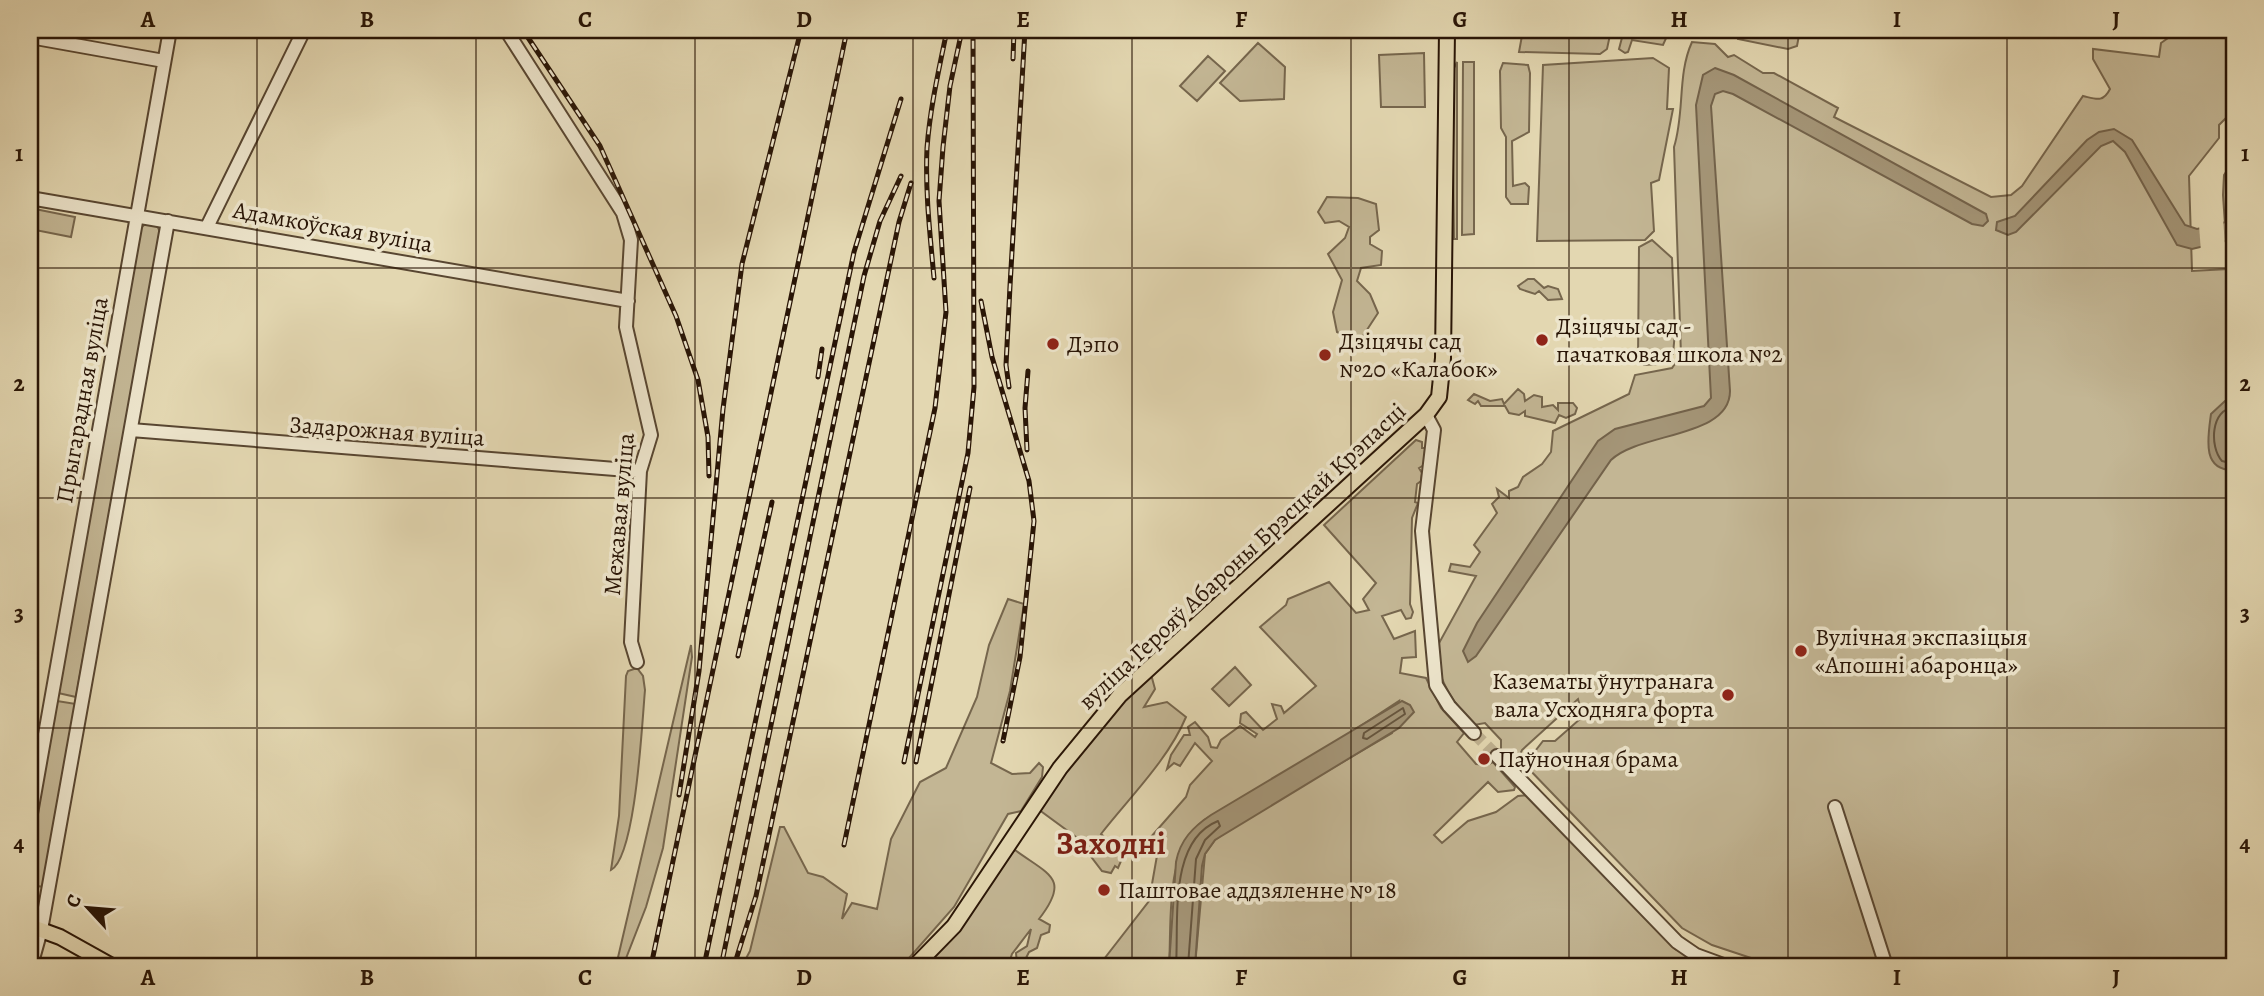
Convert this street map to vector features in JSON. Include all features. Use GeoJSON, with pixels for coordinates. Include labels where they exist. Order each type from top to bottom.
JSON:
{"type":"FeatureCollection","features":[{"type":"Feature","properties":{"kind":"main road","name":"вуліца Герояў Абароны Брэсцкай Крэпасці"},"geometry":{"type":"LineString","coordinates":[[915,966],[954,926],[1060,768],[1120,695],[1426,415],[1439,397],[1443,358],[1444,30]]}},
{"type":"Feature","properties":{"kind":"main road"},"geometry":{"type":"LineString","coordinates":[[35,928],[111,966]]}},
{"type":"Feature","properties":{"kind":"street","name":"Прыгарадная вуліца"},"geometry":{"type":"LineString","coordinates":[[30,819],[170,30]]}},
{"type":"Feature","properties":{"kind":"street"},"geometry":{"type":"LineString","coordinates":[[207,227],[304,30]]}},
{"type":"Feature","properties":{"kind":"street","name":"Межавая вуліца"},"geometry":{"type":"LineString","coordinates":[[506,30],[623,212],[631,240],[626,327],[651,435],[640,471],[631,642],[637,662]]}},
{"type":"Feature","properties":{"kind":"street"},"geometry":{"type":"LineString","coordinates":[[30,37],[164,61]]}},
{"type":"Feature","properties":{"kind":"street","name":"Адамкоўская вуліца"},"geometry":{"type":"LineString","coordinates":[[30,198],[628,301]]}},
{"type":"Feature","properties":{"kind":"street"},"geometry":{"type":"LineString","coordinates":[[31,966],[35,928],[131,430],[168,221]]}},
{"type":"Feature","properties":{"kind":"street","name":"вуліца Герояў Абароны Брэсцкай Крэпасці"},"geometry":{"type":"LineString","coordinates":[[1426,415],[1434,430],[1422,531],[1432,660],[1436,685],[1441,694],[1474,733]]}},
{"type":"Feature","properties":{"kind":"street","name":"Задарожная вуліца"},"geometry":{"type":"LineString","coordinates":[[131,430],[640,471]]}},
{"type":"Feature","properties":{"kind":"street"},"geometry":{"type":"LineString","coordinates":[[1497,756],[1677,942],[1696,955],[1726,966]]}},
{"type":"Feature","properties":{"kind":"street"},"geometry":{"type":"LineString","coordinates":[[1835,807],[1886,966]]}},
{"type":"Feature","properties":{"kind":"shaded area"},"geometry":{"type":"Polygon","coordinates":[[[1523,30],[1602,30],[1610,35],[1607,49],[1600,54],[1519,52],[1523,30]]]}},
{"type":"Feature","properties":{"kind":"shaded area"},"geometry":{"type":"Polygon","coordinates":[[[1624,30],[1674,30],[1673,36],[1667,36],[1663,45],[1632,40],[1628,52],[1625,53],[1619,49],[1624,30]]]}},
{"type":"Feature","properties":{"kind":"shaded area"},"geometry":{"type":"Polygon","coordinates":[[[1739,30],[1800,30],[1797,46],[1788,49],[1738,39],[1739,30]]]}},
{"type":"Feature","properties":{"kind":"shaded area"},"geometry":{"type":"Polygon","coordinates":[[[2182,30],[2234,30],[2234,110],[2219,125],[2219,138],[2189,176],[2192,271],[2228,269],[2224,175],[2234,160],[2234,966],[1775,966],[1712,945],[1682,928],[1526,766],[1537,757],[1536,750],[1543,741],[1555,741],[1588,712],[1580,707],[1578,699],[1522,750],[1517,762],[1507,761],[1501,753],[1501,740],[1485,723],[1474,725],[1454,700],[1444,684],[1433,654],[1476,576],[1449,571],[1451,564],[1470,567],[1480,552],[1474,545],[1497,513],[1492,504],[1499,497],[1497,489],[1509,498],[1509,491],[1518,487],[1523,477],[1542,464],[1551,452],[1553,431],[1629,394],[1635,375],[1672,368],[1681,355],[1674,147],[1684,67],[1692,42],[1715,44],[1728,57],[1734,55],[1763,73],[1774,73],[1838,108],[1834,117],[1991,197],[2011,195],[2022,186],[2083,96],[2099,99],[2110,89],[2093,59],[2093,49],[2159,57],[2161,43],[2171,36],[2180,37],[2182,30]]]}},
{"type":"Feature","properties":{"kind":"shaded area"},"geometry":{"type":"Polygon","coordinates":[[[1258,43],[1285,67],[1284,99],[1240,101],[1220,83],[1258,43]]]}},
{"type":"Feature","properties":{"kind":"shaded area"},"geometry":{"type":"Polygon","coordinates":[[[1424,53],[1425,107],[1381,107],[1379,55],[1424,53]]]}},
{"type":"Feature","properties":{"kind":"shaded area"},"geometry":{"type":"Polygon","coordinates":[[[1208,56],[1225,71],[1197,101],[1180,86],[1208,56]]]}},
{"type":"Feature","properties":{"kind":"shaded area"},"geometry":{"type":"Polygon","coordinates":[[[1653,58],[1669,68],[1667,109],[1673,109],[1659,180],[1651,183],[1654,231],[1645,240],[1537,241],[1543,65],[1653,58]]]}},
{"type":"Feature","properties":{"kind":"shaded area"},"geometry":{"type":"Polygon","coordinates":[[[1457,62],[1457,239],[1454,239],[1452,72],[1457,62]]]}},
{"type":"Feature","properties":{"kind":"shaded area"},"geometry":{"type":"Polygon","coordinates":[[[1463,62],[1474,62],[1474,234],[1462,235],[1463,62]]]}},
{"type":"Feature","properties":{"kind":"shaded area"},"geometry":{"type":"Polygon","coordinates":[[[1503,63],[1528,65],[1530,73],[1529,132],[1512,141],[1513,186],[1525,183],[1529,187],[1528,204],[1511,204],[1506,197],[1506,137],[1501,128],[1500,71],[1503,63]]]}},
{"type":"Feature","properties":{"kind":"shaded area"},"geometry":{"type":"Polygon","coordinates":[[[1327,197],[1358,198],[1376,204],[1379,230],[1370,237],[1370,244],[1382,251],[1381,265],[1361,268],[1357,281],[1370,294],[1378,313],[1359,342],[1337,332],[1333,312],[1342,280],[1328,254],[1345,238],[1349,227],[1339,221],[1325,223],[1318,212],[1327,197]]]}},
{"type":"Feature","properties":{"kind":"shaded area"},"geometry":{"type":"Polygon","coordinates":[[[30,208],[75,217],[71,237],[30,229],[30,208]]]}},
{"type":"Feature","properties":{"kind":"shaded area"},"geometry":{"type":"Polygon","coordinates":[[[147,222],[156,223],[160,232],[76,697],[58,693],[140,229],[147,222]]]}},
{"type":"Feature","properties":{"kind":"shaded area"},"geometry":{"type":"Polygon","coordinates":[[[1652,240],[1672,258],[1675,332],[1673,354],[1658,364],[1644,365],[1638,358],[1639,247],[1652,240]]]}},
{"type":"Feature","properties":{"kind":"shaded area"},"geometry":{"type":"Polygon","coordinates":[[[1528,279],[1534,279],[1544,288],[1548,286],[1558,289],[1562,299],[1548,300],[1539,291],[1535,294],[1520,289],[1518,286],[1528,279]]]}},
{"type":"Feature","properties":{"kind":"shaded area"},"geometry":{"type":"Polygon","coordinates":[[[1518,389],[1524,394],[1525,401],[1534,395],[1542,397],[1542,407],[1553,405],[1558,410],[1558,403],[1573,403],[1577,408],[1575,414],[1566,418],[1559,415],[1555,423],[1525,416],[1525,411],[1519,415],[1509,413],[1505,406],[1481,406],[1478,401],[1475,404],[1468,400],[1474,394],[1490,401],[1502,399],[1504,404],[1518,389]]]}},
{"type":"Feature","properties":{"kind":"shaded area"},"geometry":{"type":"Polygon","coordinates":[[[1416,440],[1422,442],[1422,448],[1425,448],[1424,465],[1419,468],[1422,473],[1421,481],[1417,484],[1415,502],[1418,503],[1412,518],[1410,604],[1413,612],[1411,618],[1406,619],[1401,610],[1382,616],[1394,639],[1415,631],[1416,657],[1402,658],[1400,673],[1426,678],[1441,708],[1464,733],[1457,742],[1476,764],[1487,765],[1493,762],[1515,787],[1514,790],[1498,792],[1488,782],[1434,835],[1442,843],[1468,821],[1496,812],[1518,796],[1528,795],[1675,949],[1709,966],[1195,966],[1205,854],[1215,840],[1232,827],[1392,733],[1399,701],[1333,744],[1204,820],[1191,833],[1176,868],[1171,908],[1169,966],[1091,966],[1104,959],[1149,901],[1158,850],[1143,846],[1186,797],[1190,785],[1212,761],[1195,743],[1180,766],[1174,763],[1167,769],[1171,755],[1184,735],[1190,735],[1188,727],[1195,722],[1208,737],[1211,747],[1217,748],[1221,740],[1240,726],[1255,737],[1257,734],[1240,723],[1241,714],[1246,712],[1263,730],[1277,719],[1272,704],[1281,706],[1284,713],[1316,686],[1260,627],[1286,605],[1288,599],[1329,582],[1356,613],[1369,610],[1363,599],[1376,583],[1324,525],[1416,440]]]}},
{"type":"Feature","properties":{"kind":"shaded area"},"geometry":{"type":"Polygon","coordinates":[[[1008,599],[1024,604],[1010,691],[991,763],[1012,774],[1030,773],[1039,763],[1043,767],[1042,777],[1021,811],[1008,814],[954,907],[902,966],[742,966],[750,951],[780,827],[784,827],[808,873],[823,877],[847,894],[842,919],[852,903],[877,909],[891,839],[920,782],[946,768],[977,697],[989,645],[1008,599]]]}},
{"type":"Feature","properties":{"kind":"shaded area"},"geometry":{"type":"Polygon","coordinates":[[[691,645],[692,657],[663,848],[646,907],[623,966],[616,966],[691,645]]]}},
{"type":"Feature","properties":{"kind":"shaded area"},"geometry":{"type":"Polygon","coordinates":[[[1235,667],[1251,685],[1229,706],[1212,689],[1235,667]]]}},
{"type":"Feature","properties":{"kind":"shaded area"},"geometry":{"type":"Polygon","coordinates":[[[637,668],[643,676],[645,690],[640,757],[626,840],[620,860],[611,870],[619,816],[626,676],[628,671],[637,668]]]}},
{"type":"Feature","properties":{"kind":"shaded area"},"geometry":{"type":"Polygon","coordinates":[[[1146,678],[1152,678],[1155,689],[1144,707],[1167,702],[1186,717],[1159,763],[1101,834],[1124,854],[1118,868],[1115,866],[1111,873],[1102,871],[1076,837],[1038,809],[1111,711],[1146,678]]]}},
{"type":"Feature","properties":{"kind":"shaded area"},"geometry":{"type":"Polygon","coordinates":[[[57,701],[76,704],[44,887],[30,885],[30,848],[57,701]]]}},
{"type":"Feature","properties":{"kind":"shaded area"},"geometry":{"type":"Polygon","coordinates":[[[1015,850],[1046,872],[1052,878],[1054,886],[1049,905],[1039,919],[1050,925],[1049,932],[1041,935],[1037,948],[1029,952],[1022,966],[1017,964],[1016,953],[1027,946],[1031,929],[1012,954],[1008,966],[920,966],[1009,853],[1015,850]]]}},
{"type":"Feature","properties":{"kind":"water"},"geometry":{"type":"Polygon","coordinates":[[[1715,68],[1734,75],[1986,214],[1988,221],[1983,226],[1972,224],[1733,94],[1723,91],[1715,94],[1711,106],[1730,391],[1726,406],[1715,418],[1700,426],[1642,444],[1611,460],[1476,656],[1468,662],[1463,651],[1477,623],[1598,441],[1615,429],[1704,406],[1711,398],[1696,105],[1703,75],[1715,68]]]}},
{"type":"Feature","properties":{"kind":"water"},"geometry":{"type":"Polygon","coordinates":[[[2114,129],[2132,140],[2185,225],[2197,229],[2234,220],[2234,239],[2192,249],[2177,245],[2125,152],[2113,141],[2101,146],[2016,232],[2008,235],[1996,230],[1997,222],[2015,216],[2087,140],[2099,132],[2114,129]]]}},
{"type":"Feature","properties":{"kind":"water"},"geometry":{"type":"Polygon","coordinates":[[[2225,401],[2234,401],[2234,470],[2216,465],[2209,451],[2211,414],[2225,401]]]}},
{"type":"Feature","properties":{"kind":"water"},"geometry":{"type":"Polygon","coordinates":[[[1402,701],[1410,705],[1414,712],[1399,728],[1215,840],[1205,854],[1202,866],[1195,966],[1169,966],[1176,862],[1188,835],[1211,815],[1402,701]]]}},
{"type":"Feature","properties":{"kind":"pier"},"geometry":{"type":"Polygon","coordinates":[[[2223,219],[2225,245],[2201,252],[2199,225],[2223,219]]]}},
{"type":"Feature","properties":{"kind":"tunnel"},"geometry":{"type":"LineString","coordinates":[[1474,733],[1497,756]]}},
{"type":"Feature","properties":{"kind":"railway"},"geometry":{"type":"LineString","coordinates":[[523,30],[600,146],[676,316],[698,380],[708,437],[709,476]]}},
{"type":"Feature","properties":{"kind":"railway"},"geometry":{"type":"LineString","coordinates":[[679,795],[699,671],[723,409],[742,264],[801,30]]}},
{"type":"Feature","properties":{"kind":"railway"},"geometry":{"type":"LineString","coordinates":[[651,966],[847,30]]}},
{"type":"Feature","properties":{"kind":"railway"},"geometry":{"type":"LineString","coordinates":[[934,278],[927,196],[927,148],[947,30]]}},
{"type":"Feature","properties":{"kind":"railway"},"geometry":{"type":"LineString","coordinates":[[844,845],[935,408],[946,312],[939,201],[950,86],[962,30]]}},
{"type":"Feature","properties":{"kind":"railway"},"geometry":{"type":"LineString","coordinates":[[904,762],[968,453],[974,387],[973,30]]}},
{"type":"Feature","properties":{"kind":"railway"},"geometry":{"type":"LineString","coordinates":[[1013,59],[1014,30]]}},
{"type":"Feature","properties":{"kind":"railway"},"geometry":{"type":"LineString","coordinates":[[1009,387],[1006,365],[1025,30]]}},
{"type":"Feature","properties":{"kind":"railway"},"geometry":{"type":"LineString","coordinates":[[704,966],[854,252],[901,99]]}},
{"type":"Feature","properties":{"kind":"railway"},"geometry":{"type":"LineString","coordinates":[[723,957],[864,276],[880,221],[901,176]]}},
{"type":"Feature","properties":{"kind":"railway"},"geometry":{"type":"LineString","coordinates":[[734,966],[756,896],[899,222],[911,183]]}},
{"type":"Feature","properties":{"kind":"railway"},"geometry":{"type":"LineString","coordinates":[[981,301],[992,357],[1029,481],[1034,521],[1020,657],[1003,741]]}},
{"type":"Feature","properties":{"kind":"railway"},"geometry":{"type":"LineString","coordinates":[[818,377],[822,349]]}},
{"type":"Feature","properties":{"kind":"railway"},"geometry":{"type":"LineString","coordinates":[[1027,450],[1025,408],[1028,371]]}},
{"type":"Feature","properties":{"kind":"railway"},"geometry":{"type":"LineString","coordinates":[[916,762],[970,488]]}},
{"type":"Feature","properties":{"kind":"railway"},"geometry":{"type":"LineString","coordinates":[[738,656],[772,502]]}},
{"type":"Feature","properties":{"kind":"place","name":"Дзіцячы сад - пачатковая школа №2"},"geometry":{"type":"Point","coordinates":[1542,340]}},
{"type":"Feature","properties":{"kind":"place","name":"Дэпо"},"geometry":{"type":"Point","coordinates":[1053,344]}},
{"type":"Feature","properties":{"kind":"place","name":"Дзіцячы сад №20 «Калабок»"},"geometry":{"type":"Point","coordinates":[1325,355]}},
{"type":"Feature","properties":{"kind":"place","name":"Вулічная экспазіцыя «Апошні абаронца»"},"geometry":{"type":"Point","coordinates":[1801,651]}},
{"type":"Feature","properties":{"kind":"place","name":"Казематы ўнутранага вала Усходняга форта"},"geometry":{"type":"Point","coordinates":[1728,695]}},
{"type":"Feature","properties":{"kind":"place","name":"Паўночная брама"},"geometry":{"type":"Point","coordinates":[1484,759]}},
{"type":"Feature","properties":{"kind":"place","name":"Паштовае аддзяленне № 18"},"geometry":{"type":"Point","coordinates":[1104,890]}},
{"type":"Feature","properties":{"kind":"district","name":"Заходні"},"geometry":{"type":"Point","coordinates":[1111,843]}}]}
